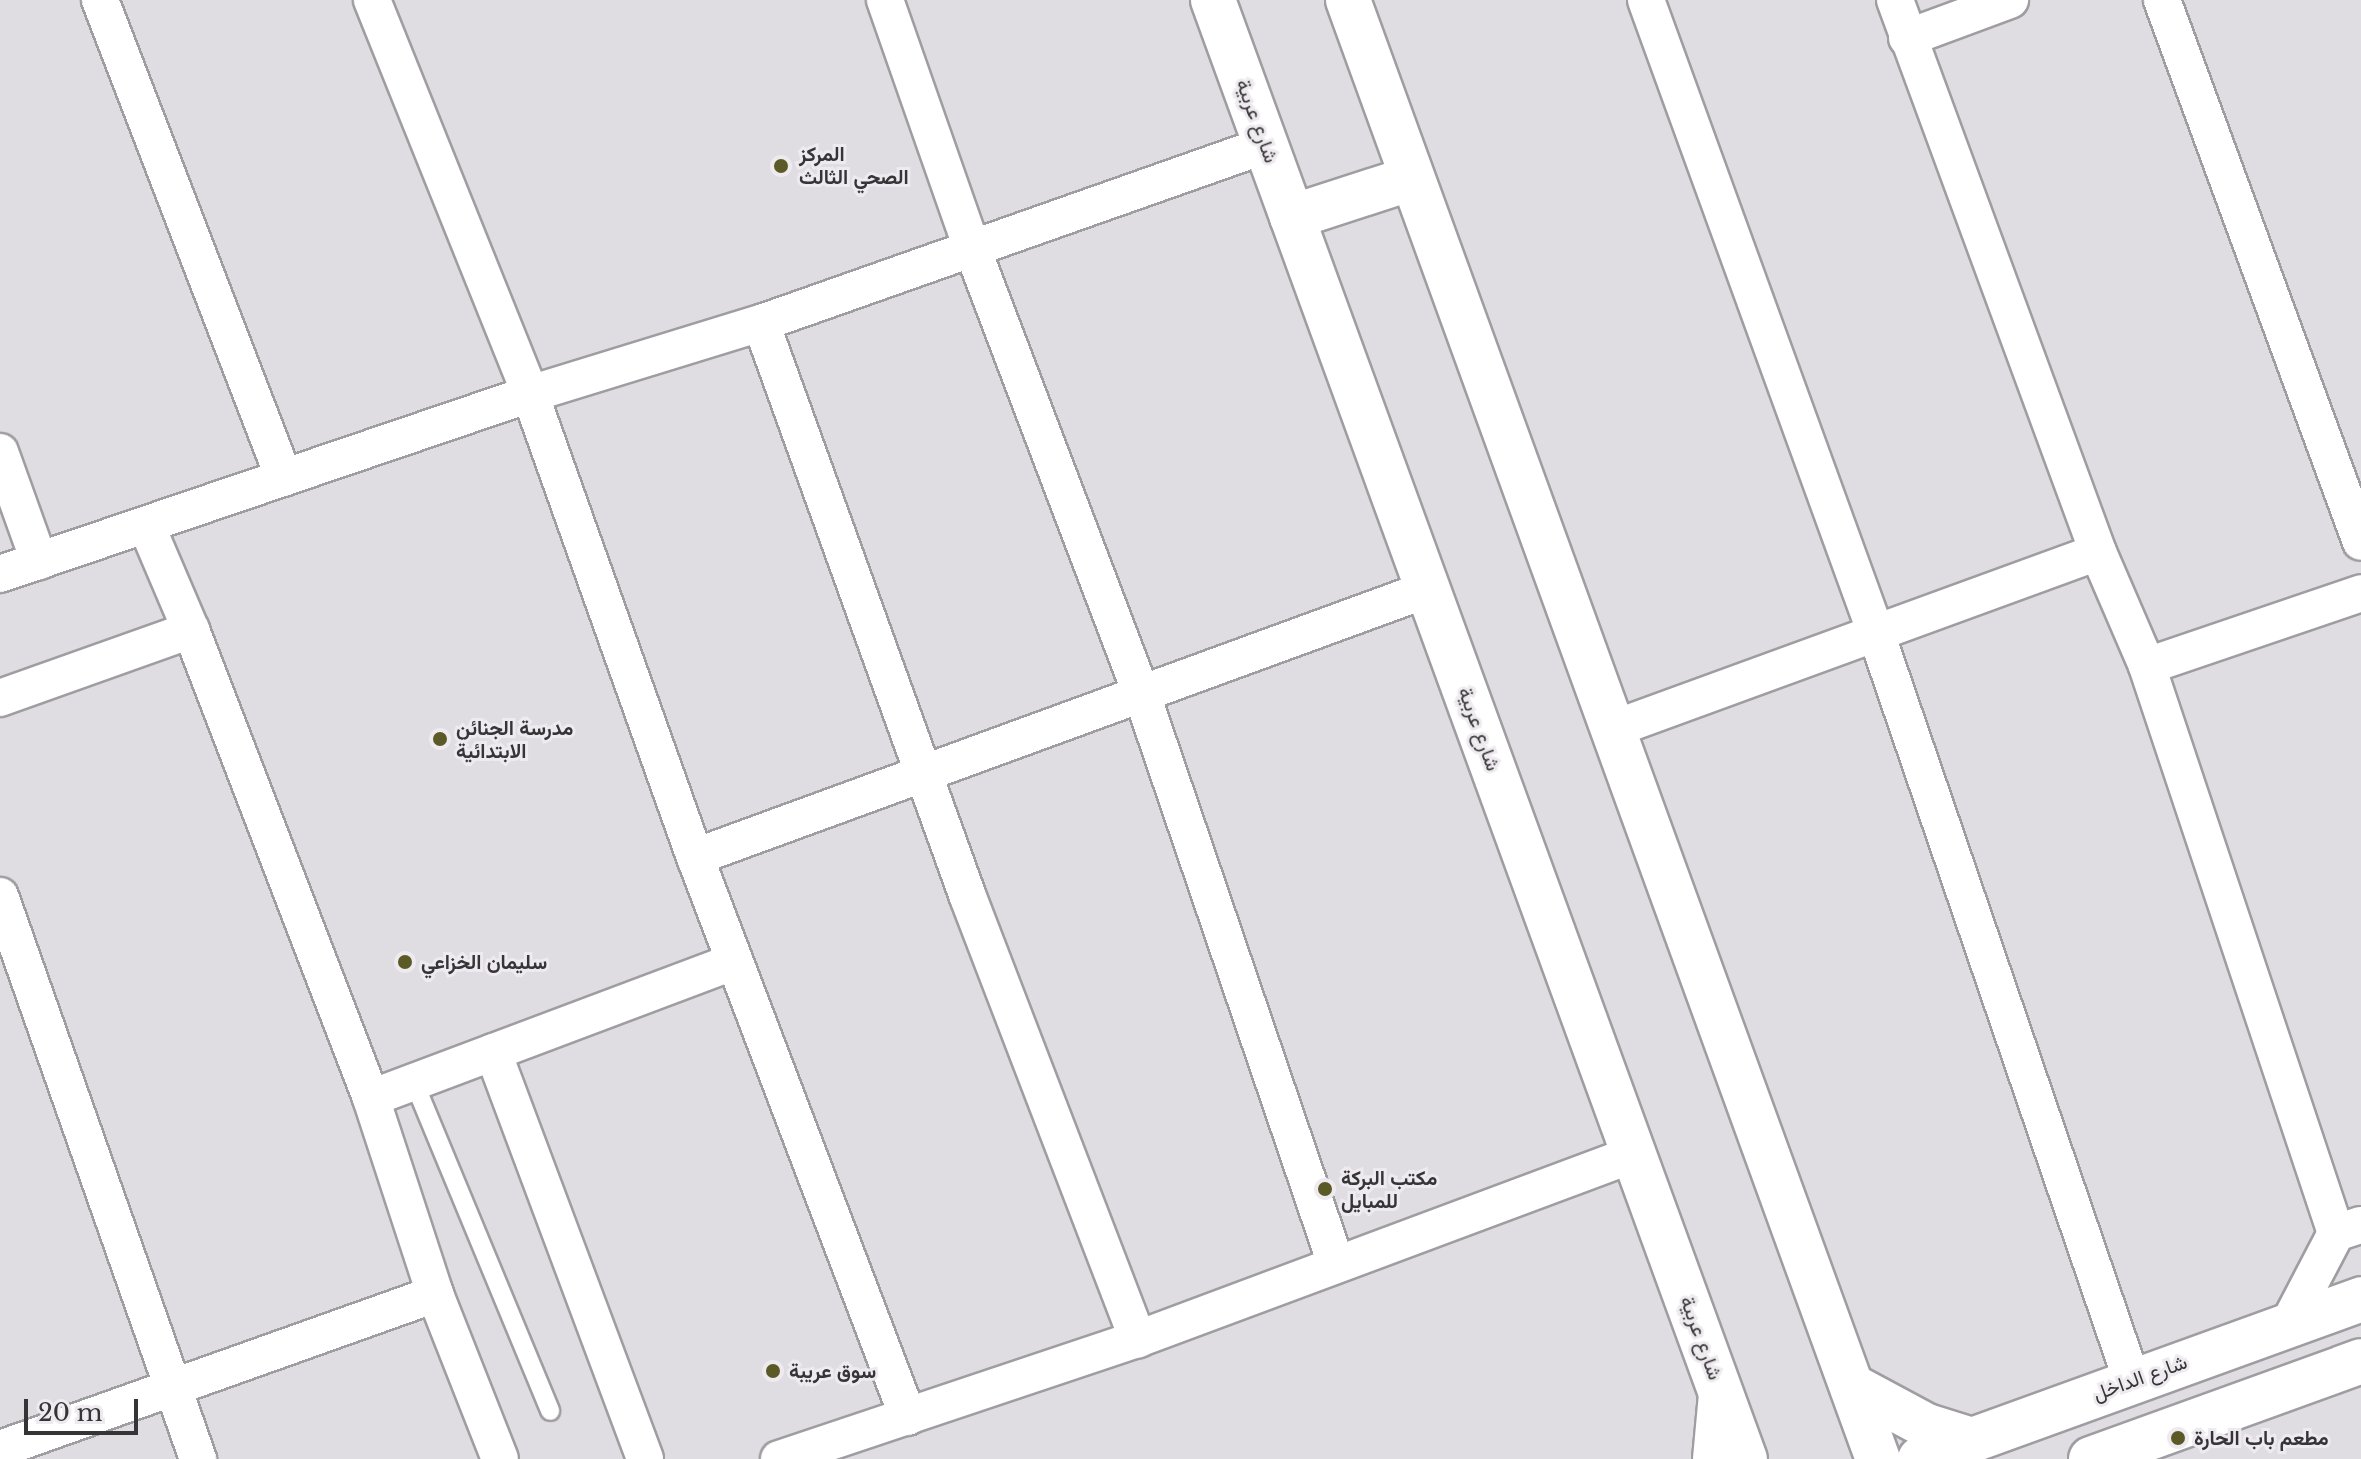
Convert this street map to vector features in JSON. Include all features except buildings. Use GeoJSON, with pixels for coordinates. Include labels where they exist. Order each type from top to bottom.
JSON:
{"type":"FeatureCollection","features":[{"type":"Feature","properties":{"kind":"main road","name":"شارع عربية"},"geometry":{"type":"LineString","coordinates":[[1213,0],[1745,1459]]}},
{"type":"Feature","properties":{"kind":"main road"},"geometry":{"type":"LineString","coordinates":[[1348,0],[1878,1459]]}},
{"type":"Feature","properties":{"kind":"main road"},"geometry":{"type":"LineString","coordinates":[[1292,217],[1412,178]]}},
{"type":"Feature","properties":{"kind":"main road","name":"شارع الداخل"},"geometry":{"type":"LineString","coordinates":[[1920,1459],[2361,1299]]}},
{"type":"Feature","properties":{"kind":"main road"},"geometry":{"type":"LineString","coordinates":[[2091,1459],[2164,1446],[2361,1361]]}},
{"type":"Feature","properties":{"kind":"main road"},"geometry":{"type":"LineString","coordinates":[[1852,1386],[1927,1426],[1972,1440]]}},
{"type":"Feature","properties":{"kind":"main road"},"geometry":{"type":"LineString","coordinates":[[1715,1459],[1721,1394]]}},
{"type":"Feature","properties":{"kind":"street"},"geometry":{"type":"LineString","coordinates":[[100,0],[284,478]]}},
{"type":"Feature","properties":{"kind":"street"},"geometry":{"type":"LineString","coordinates":[[372,0],[530,394],[733,962],[908,1417]]}},
{"type":"Feature","properties":{"kind":"street"},"geometry":{"type":"LineString","coordinates":[[885,0],[972,248],[1142,695],[1336,1264]]}},
{"type":"Feature","properties":{"kind":"street"},"geometry":{"type":"LineString","coordinates":[[1646,0],[1877,636],[2132,1381]]}},
{"type":"Feature","properties":{"kind":"street"},"geometry":{"type":"LineString","coordinates":[[1895,0],[2098,552],[2147,666],[2349,1229],[2288,1325]]}},
{"type":"Feature","properties":{"kind":"street"},"geometry":{"type":"LineString","coordinates":[[1907,38],[2010,0]]}},
{"type":"Feature","properties":{"kind":"street"},"geometry":{"type":"LineString","coordinates":[[2162,0],[2361,542]]}},
{"type":"Feature","properties":{"kind":"street"},"geometry":{"type":"LineString","coordinates":[[0,574],[147,527],[530,394],[761,323],[1266,145]]}},
{"type":"Feature","properties":{"kind":"street"},"geometry":{"type":"LineString","coordinates":[[761,323],[924,775],[1138,1339]]}},
{"type":"Feature","properties":{"kind":"street"},"geometry":{"type":"LineString","coordinates":[[0,452],[39,561]]}},
{"type":"Feature","properties":{"kind":"street"},"geometry":{"type":"LineString","coordinates":[[147,527],[191,630],[371,1098],[435,1294],[500,1459]]}},
{"type":"Feature","properties":{"kind":"street"},"geometry":{"type":"LineString","coordinates":[[1613,729],[1877,636],[2098,552]]}},
{"type":"Feature","properties":{"kind":"street"},"geometry":{"type":"LineString","coordinates":[[695,857],[1428,589]]}},
{"type":"Feature","properties":{"kind":"street"},"geometry":{"type":"LineString","coordinates":[[2147,666],[2361,593]]}},
{"type":"Feature","properties":{"kind":"street"},"geometry":{"type":"LineString","coordinates":[[0,698],[191,630]]}},
{"type":"Feature","properties":{"kind":"street"},"geometry":{"type":"LineString","coordinates":[[0,896],[198,1459]]}},
{"type":"Feature","properties":{"kind":"street"},"geometry":{"type":"LineString","coordinates":[[371,1098],[733,962]]}},
{"type":"Feature","properties":{"kind":"street"},"geometry":{"type":"LineString","coordinates":[[493,1052],[645,1459]]}},
{"type":"Feature","properties":{"kind":"street"},"geometry":{"type":"LineString","coordinates":[[779,1459],[1138,1339],[1634,1154]]}},
{"type":"Feature","properties":{"kind":"street"},"geometry":{"type":"LineString","coordinates":[[0,1449],[173,1390],[435,1294]]}},
{"type":"Feature","properties":{"kind":"lane"},"geometry":{"type":"LineString","coordinates":[[414,1082],[550,1411]]}},
{"type":"Feature","properties":{"kind":"place","name":"المركز الصحي الثالث"},"geometry":{"type":"Point","coordinates":[781,166]}},
{"type":"Feature","properties":{"kind":"place","name":"مدرسة الجنائن الابتدائية"},"geometry":{"type":"Point","coordinates":[440,739]}},
{"type":"Feature","properties":{"kind":"place","name":"سليمان الخزاعي"},"geometry":{"type":"Point","coordinates":[405,962]}},
{"type":"Feature","properties":{"kind":"place","name":"مكتب البركة للمبايل"},"geometry":{"type":"Point","coordinates":[1325,1189]}},
{"type":"Feature","properties":{"kind":"place","name":"سوق عريبة"},"geometry":{"type":"Point","coordinates":[773,1371]}},
{"type":"Feature","properties":{"kind":"place","name":"مطعم باب الحارة"},"geometry":{"type":"Point","coordinates":[2178,1438]}}]}
